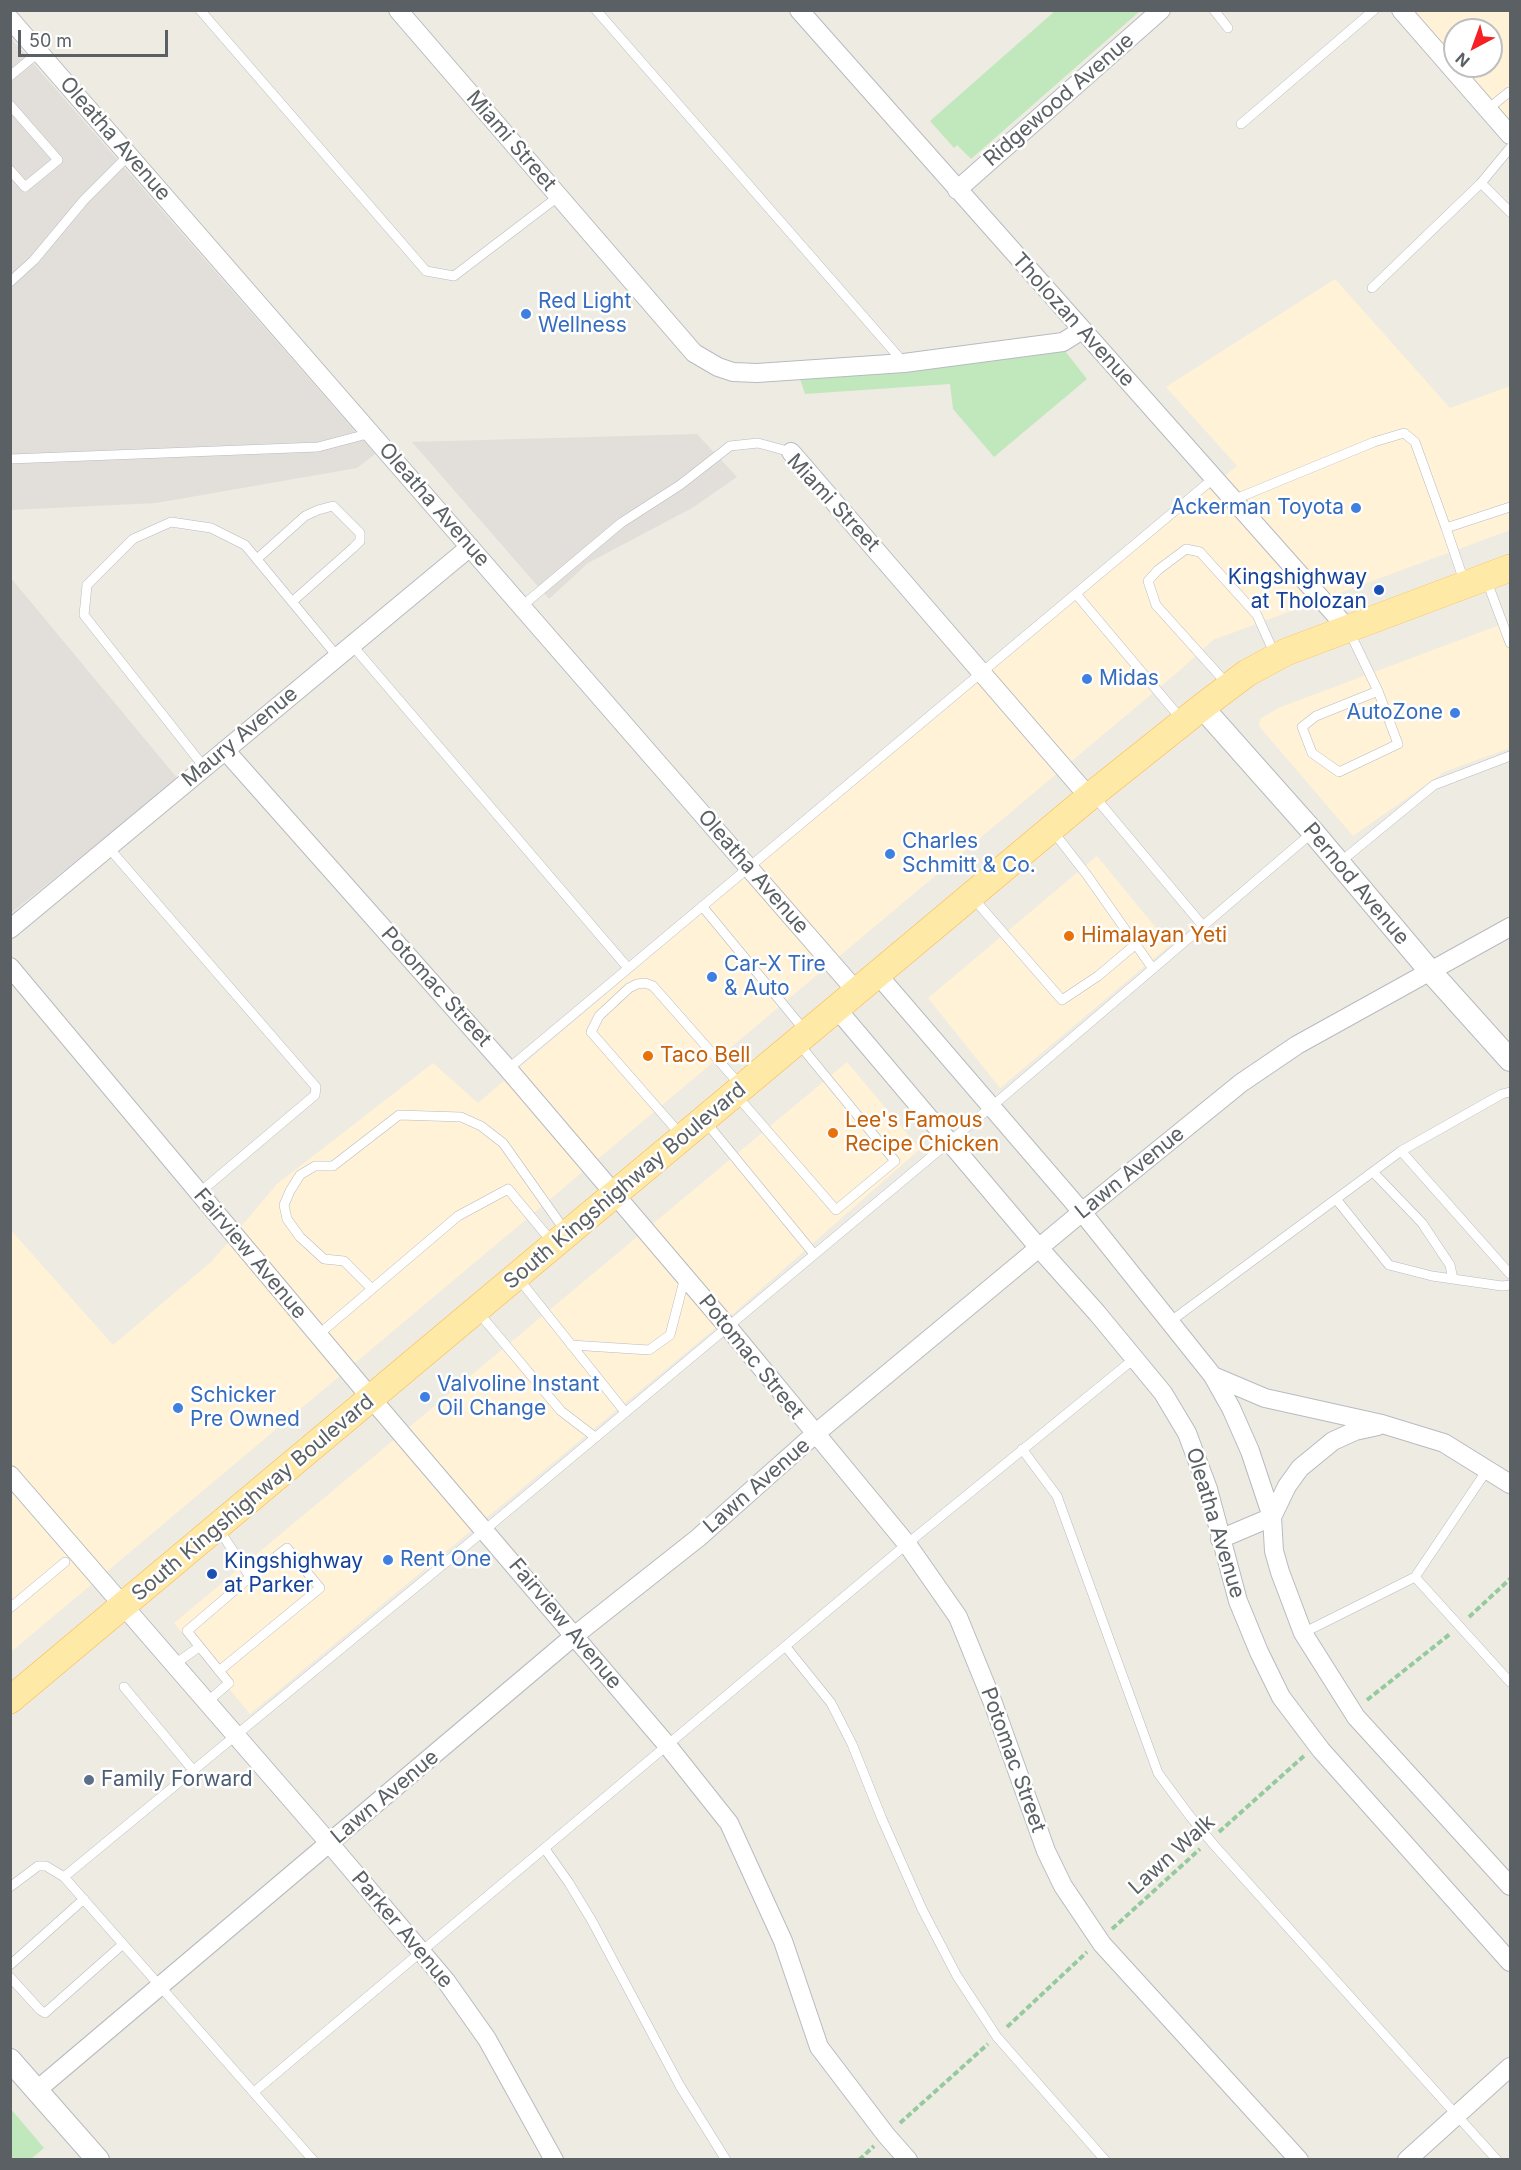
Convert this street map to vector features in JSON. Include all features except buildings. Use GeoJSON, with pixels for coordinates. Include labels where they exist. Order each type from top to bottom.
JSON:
{"type":"FeatureCollection","features":[{"type":"Feature","properties":{"kind":"main road","name":"South Kingshighway Boulevard"},"geometry":{"type":"LineString","coordinates":[[12,1696],[125,1606],[1051,829],[1193,714],[1247,673],[1276,658],[1487,576]]}},
{"type":"Feature","properties":{"kind":"street","name":"Miami Street"},"geometry":{"type":"LineString","coordinates":[[398,10],[694,353],[718,368],[733,372],[757,373],[904,363],[1063,342],[1082,330]]}},
{"type":"Feature","properties":{"kind":"street","name":"Tholozan Avenue"},"geometry":{"type":"LineString","coordinates":[[799,10],[1348,629]]}},
{"type":"Feature","properties":{"kind":"street","name":"Ridgewood Avenue"},"geometry":{"type":"LineString","coordinates":[[957,190],[1161,10]]}},
{"type":"Feature","properties":{"kind":"street"},"geometry":{"type":"LineString","coordinates":[[1401,10],[1510,135]]}},
{"type":"Feature","properties":{"kind":"street","name":"Oleatha Avenue"},"geometry":{"type":"LineString","coordinates":[[10,19],[749,867],[948,1142],[1136,1358],[1163,1393],[1187,1433],[1208,1489],[1238,1601],[1259,1653],[1281,1697],[1316,1744],[1510,1962]]}},
{"type":"Feature","properties":{"kind":"street","name":"Miami Street"},"geometry":{"type":"LineString","coordinates":[[791,452],[1091,796]]}},
{"type":"Feature","properties":{"kind":"street","name":"Maury Avenue"},"geometry":{"type":"LineString","coordinates":[[10,928],[470,547]]}},
{"type":"Feature","properties":{"kind":"street","name":"Pernod Avenue"},"geometry":{"type":"LineString","coordinates":[[1193,714],[1313,832],[1430,971],[1510,1060]]}},
{"type":"Feature","properties":{"kind":"street","name":"Potomac Street"},"geometry":{"type":"LineString","coordinates":[[225,750],[508,1069],[727,1326],[907,1545],[958,1617],[993,1703],[1046,1851],[1063,1886],[1100,1940],[1299,2160]]}},
{"type":"Feature","properties":{"kind":"street","name":"Lawn Avenue"},"geometry":{"type":"LineString","coordinates":[[37,2090],[574,1636],[698,1538],[815,1434],[1241,1083],[1297,1045],[1510,927]]}},
{"type":"Feature","properties":{"kind":"street","name":"Fairview Avenue"},"geometry":{"type":"LineString","coordinates":[[10,967],[371,1398],[667,1745],[729,1823],[783,1941],[819,2047],[886,2135],[909,2160]]}},
{"type":"Feature","properties":{"kind":"street"},"geometry":{"type":"LineString","coordinates":[[878,975],[1082,1212],[1171,1321],[1213,1377],[1231,1408],[1250,1451],[1272,1517],[1275,1551],[1280,1572],[1303,1633],[1353,1711],[1510,1886]]}},
{"type":"Feature","properties":{"kind":"street"},"geometry":{"type":"LineString","coordinates":[[1213,1377],[1265,1398],[1382,1424],[1444,1443],[1510,1484]]}},
{"type":"Feature","properties":{"kind":"street"},"geometry":{"type":"LineString","coordinates":[[1220,1539],[1272,1517],[1287,1486],[1300,1468],[1333,1441],[1355,1431],[1382,1424]]}},
{"type":"Feature","properties":{"kind":"street","name":"Parker Avenue"},"geometry":{"type":"LineString","coordinates":[[10,1475],[236,1734],[446,1981],[487,2039],[554,2160]]}},
{"type":"Feature","properties":{"kind":"street"},"geometry":{"type":"LineString","coordinates":[[10,2060],[98,2160]]}},
{"type":"Feature","properties":{"kind":"street"},"geometry":{"type":"LineString","coordinates":[[1407,2160],[1510,2067]]}},
{"type":"Feature","properties":{"kind":"lane"},"geometry":{"type":"LineString","coordinates":[[200,10],[426,271],[454,276],[559,196]]}},
{"type":"Feature","properties":{"kind":"lane"},"geometry":{"type":"LineString","coordinates":[[596,10],[904,363]]}},
{"type":"Feature","properties":{"kind":"lane"},"geometry":{"type":"LineString","coordinates":[[1214,10],[1228,28]]}},
{"type":"Feature","properties":{"kind":"lane"},"geometry":{"type":"LineString","coordinates":[[1241,124],[1374,10]]}},
{"type":"Feature","properties":{"kind":"lane"},"geometry":{"type":"LineString","coordinates":[[10,76],[39,52]]}},
{"type":"Feature","properties":{"kind":"lane"},"geometry":{"type":"LineString","coordinates":[[1488,109],[1509,92],[1510,94]]}},
{"type":"Feature","properties":{"kind":"lane"},"geometry":{"type":"LineString","coordinates":[[10,105],[58,160],[25,187],[10,170]]}},
{"type":"Feature","properties":{"kind":"lane"},"geometry":{"type":"LineString","coordinates":[[1372,288],[1481,183],[1510,148]]}},
{"type":"Feature","properties":{"kind":"lane"},"geometry":{"type":"LineString","coordinates":[[10,282],[34,260],[84,200],[129,155]]}},
{"type":"Feature","properties":{"kind":"lane"},"geometry":{"type":"LineString","coordinates":[[1481,183],[1510,212]]}},
{"type":"Feature","properties":{"kind":"lane"},"geometry":{"type":"LineString","coordinates":[[10,459],[318,447],[371,433]]}},
{"type":"Feature","properties":{"kind":"lane"},"geometry":{"type":"LineString","coordinates":[[1233,500],[1374,442],[1404,433],[1415,442],[1446,528],[1487,576],[1510,643]]}},
{"type":"Feature","properties":{"kind":"lane","name":"Miami Street"},"geometry":{"type":"LineString","coordinates":[[522,606],[621,524],[680,486],[730,446],[758,443],[791,452]]}},
{"type":"Feature","properties":{"kind":"lane"},"geometry":{"type":"LineString","coordinates":[[508,1069],[1214,478]]}},
{"type":"Feature","properties":{"kind":"lane"},"geometry":{"type":"LineString","coordinates":[[257,559],[305,516],[333,506],[360,533],[360,541],[293,601]]}},
{"type":"Feature","properties":{"kind":"lane"},"geometry":{"type":"LineString","coordinates":[[1446,528],[1510,507]]}},
{"type":"Feature","properties":{"kind":"lane"},"geometry":{"type":"LineString","coordinates":[[204,767],[84,615],[87,585],[133,539],[171,522],[211,528],[245,545],[293,601],[344,651],[628,968]]}},
{"type":"Feature","properties":{"kind":"lane"},"geometry":{"type":"LineString","coordinates":[[1229,687],[1156,605],[1148,581],[1158,570],[1186,549],[1200,552],[1257,615],[1276,658]]}},
{"type":"Feature","properties":{"kind":"lane"},"geometry":{"type":"LineString","coordinates":[[1076,594],[1193,714]]}},
{"type":"Feature","properties":{"kind":"lane"},"geometry":{"type":"LineString","coordinates":[[1348,629],[1378,691],[1398,744],[1339,772],[1312,753],[1302,727],[1316,716],[1378,691]]}},
{"type":"Feature","properties":{"kind":"lane"},"geometry":{"type":"LineString","coordinates":[[1339,863],[1434,785],[1510,756]]}},
{"type":"Feature","properties":{"kind":"lane"},"geometry":{"type":"LineString","coordinates":[[1091,796],[1203,926]]}},
{"type":"Feature","properties":{"kind":"lane"},"geometry":{"type":"LineString","coordinates":[[1051,829],[1087,875],[1153,969]]}},
{"type":"Feature","properties":{"kind":"lane"},"geometry":{"type":"LineString","coordinates":[[64,1877],[485,1530],[991,1106],[1313,832]]}},
{"type":"Feature","properties":{"kind":"lane"},"geometry":{"type":"LineString","coordinates":[[108,847],[316,1088],[315,1095],[199,1192]]}},
{"type":"Feature","properties":{"kind":"lane"},"geometry":{"type":"LineString","coordinates":[[971,896],[1062,1000],[1098,976],[1136,944]]}},
{"type":"Feature","properties":{"kind":"lane"},"geometry":{"type":"LineString","coordinates":[[683,1138],[591,1032],[599,1016],[629,988],[637,984],[645,983],[653,986],[791,1158],[836,1210],[895,1161],[850,1107],[802,1038],[702,906]]}},
{"type":"Feature","properties":{"kind":"lane"},"geometry":{"type":"LineString","coordinates":[[1171,1321],[1401,1151],[1502,1094],[1510,1092]]}},
{"type":"Feature","properties":{"kind":"lane"},"geometry":{"type":"LineString","coordinates":[[372,1289],[344,1261],[324,1259],[300,1237],[287,1219],[284,1205],[300,1175],[315,1166],[333,1166],[399,1115],[460,1117],[481,1126],[503,1143],[561,1239]]}},
{"type":"Feature","properties":{"kind":"lane"},"geometry":{"type":"LineString","coordinates":[[704,1120],[814,1254]]}},
{"type":"Feature","properties":{"kind":"lane"},"geometry":{"type":"LineString","coordinates":[[1401,1151],[1510,1274]]}},
{"type":"Feature","properties":{"kind":"lane"},"geometry":{"type":"LineString","coordinates":[[1373,1172],[1422,1223],[1449,1265],[1453,1279]]}},
{"type":"Feature","properties":{"kind":"lane"},"geometry":{"type":"LineString","coordinates":[[318,1335],[458,1216],[508,1189],[561,1239]]}},
{"type":"Feature","properties":{"kind":"lane"},"geometry":{"type":"LineString","coordinates":[[1336,1199],[1389,1265],[1432,1276],[1502,1286],[1510,1285]]}},
{"type":"Feature","properties":{"kind":"lane"},"geometry":{"type":"LineString","coordinates":[[517,1276],[625,1412]]}},
{"type":"Feature","properties":{"kind":"lane"},"geometry":{"type":"LineString","coordinates":[[571,1345],[649,1350],[670,1335],[685,1276]]}},
{"type":"Feature","properties":{"kind":"lane"},"geometry":{"type":"LineString","coordinates":[[476,1310],[561,1411],[595,1437]]}},
{"type":"Feature","properties":{"kind":"lane"},"geometry":{"type":"LineString","coordinates":[[254,2092],[1022,1449],[1136,1358]]}},
{"type":"Feature","properties":{"kind":"lane"},"geometry":{"type":"LineString","coordinates":[[1022,1449],[1057,1496],[1158,1773],[1211,1840],[1497,2160]]}},
{"type":"Feature","properties":{"kind":"lane"},"geometry":{"type":"LineString","coordinates":[[1303,1633],[1414,1577],[1487,1470]]}},
{"type":"Feature","properties":{"kind":"lane"},"geometry":{"type":"LineString","coordinates":[[218,1527],[250,1577]]}},
{"type":"Feature","properties":{"kind":"lane"},"geometry":{"type":"LineString","coordinates":[[207,1702],[229,1683],[219,1671],[187,1631],[287,1548],[320,1588],[219,1671]]}},
{"type":"Feature","properties":{"kind":"lane"},"geometry":{"type":"LineString","coordinates":[[10,1608],[65,1562]]}},
{"type":"Feature","properties":{"kind":"lane"},"geometry":{"type":"LineString","coordinates":[[1414,1577],[1510,1682]]}},
{"type":"Feature","properties":{"kind":"lane"},"geometry":{"type":"LineString","coordinates":[[175,1664],[200,1647]]}},
{"type":"Feature","properties":{"kind":"lane"},"geometry":{"type":"LineString","coordinates":[[786,1647],[831,1703],[852,1744],[922,1909],[957,1976],[997,2037],[1105,2160]]}},
{"type":"Feature","properties":{"kind":"lane"},"geometry":{"type":"LineString","coordinates":[[124,1687],[193,1770]]}},
{"type":"Feature","properties":{"kind":"lane"},"geometry":{"type":"LineString","coordinates":[[544,1849],[569,1883],[592,1921],[680,2086],[726,2160]]}},
{"type":"Feature","properties":{"kind":"lane"},"geometry":{"type":"LineString","coordinates":[[10,1887],[39,1866],[46,1866],[64,1877],[313,2160]]}},
{"type":"Feature","properties":{"kind":"lane"},"geometry":{"type":"LineString","coordinates":[[10,1965],[84,1899]]}},
{"type":"Feature","properties":{"kind":"lane"},"geometry":{"type":"LineString","coordinates":[[10,1977],[45,2013],[123,1944]]}},
{"type":"Feature","properties":{"kind":"path"},"geometry":{"type":"LineString","coordinates":[[1353,1711],[1459,1626],[1510,1579]]}},
{"type":"Feature","properties":{"kind":"path","name":"Lawn Walk"},"geometry":{"type":"LineString","coordinates":[[859,2160],[997,2037],[1316,1744]]}},
{"type":"Feature","properties":{"kind":"shaded area"},"geometry":{"type":"Polygon","coordinates":[[[1414,11],[1510,11],[1510,121],[1473,78],[1503,78],[1503,18],[1443,18],[1443,44],[1414,11]]]}},
{"type":"Feature","properties":{"kind":"shaded area"},"geometry":{"type":"Polygon","coordinates":[[[10,37],[375,454],[357,468],[156,503],[11,510],[10,37]]]}},
{"type":"Feature","properties":{"kind":"shaded area"},"geometry":{"type":"Polygon","coordinates":[[[1335,279],[1450,408],[1510,386],[1510,530],[1213,640],[1179,671],[11,1652],[10,1229],[113,1345],[212,1261],[277,1184],[433,1063],[478,1103],[960,693],[1237,466],[1166,387],[1335,279]]]}},
{"type":"Feature","properties":{"kind":"shaded area"},"geometry":{"type":"Polygon","coordinates":[[[697,434],[737,477],[692,508],[588,563],[549,599],[412,442],[697,434]]]}},
{"type":"Feature","properties":{"kind":"shaded area"},"geometry":{"type":"Polygon","coordinates":[[[10,577],[178,779],[11,913],[10,913],[10,577]]]}},
{"type":"Feature","properties":{"kind":"shaded area"},"geometry":{"type":"Polygon","coordinates":[[[1510,621],[1510,748],[1444,772],[1353,836],[1259,726],[1260,719],[1278,708],[1510,621]]]}},
{"type":"Feature","properties":{"kind":"shaded area"},"geometry":{"type":"Polygon","coordinates":[[[1097,856],[1170,945],[1000,1088],[928,998],[1097,856]]]}},
{"type":"Feature","properties":{"kind":"shaded area"},"geometry":{"type":"Polygon","coordinates":[[[847,1062],[920,1149],[736,1311],[250,1714],[174,1623],[847,1062]]]}},
{"type":"Feature","properties":{"kind":"green space"},"geometry":{"type":"Polygon","coordinates":[[[1056,10],[1140,11],[971,159],[957,145],[954,148],[930,121],[1056,10]]]}},
{"type":"Feature","properties":{"kind":"green space"},"geometry":{"type":"Polygon","coordinates":[[[1065,351],[1087,379],[994,457],[953,409],[950,384],[805,394],[799,375],[1065,351]]]}},
{"type":"Feature","properties":{"kind":"green space"},"geometry":{"type":"Polygon","coordinates":[[[11,2109],[44,2148],[31,2159],[11,2159],[11,2109]]]}},
{"type":"Feature","properties":{"kind":"place","name":"Red Light Wellness"},"geometry":{"type":"Point","coordinates":[526,314]}},
{"type":"Feature","properties":{"kind":"place","name":"Ackerman Toyota"},"geometry":{"type":"Point","coordinates":[1356,508]}},
{"type":"Feature","properties":{"kind":"place","name":"Kingshighway at Tholozan"},"geometry":{"type":"Point","coordinates":[1379,590]}},
{"type":"Feature","properties":{"kind":"place","name":"Midas"},"geometry":{"type":"Point","coordinates":[1087,679]}},
{"type":"Feature","properties":{"kind":"place","name":"AutoZone"},"geometry":{"type":"Point","coordinates":[1455,713]}},
{"type":"Feature","properties":{"kind":"place","name":"Charles Schmitt & Co."},"geometry":{"type":"Point","coordinates":[890,854]}},
{"type":"Feature","properties":{"kind":"place","name":"Himalayan Yeti"},"geometry":{"type":"Point","coordinates":[1069,936]}},
{"type":"Feature","properties":{"kind":"place","name":"Car-X Tire & Auto"},"geometry":{"type":"Point","coordinates":[712,977]}},
{"type":"Feature","properties":{"kind":"place","name":"Taco Bell"},"geometry":{"type":"Point","coordinates":[648,1056]}},
{"type":"Feature","properties":{"kind":"place","name":"Lee's Famous Recipe Chicken"},"geometry":{"type":"Point","coordinates":[833,1133]}},
{"type":"Feature","properties":{"kind":"place","name":"Valvoline Instant Oil Change"},"geometry":{"type":"Point","coordinates":[425,1397]}},
{"type":"Feature","properties":{"kind":"place","name":"Schicker Pre Owned"},"geometry":{"type":"Point","coordinates":[178,1408]}},
{"type":"Feature","properties":{"kind":"place","name":"Rent One"},"geometry":{"type":"Point","coordinates":[388,1560]}},
{"type":"Feature","properties":{"kind":"place","name":"Kingshighway at Parker"},"geometry":{"type":"Point","coordinates":[212,1574]}},
{"type":"Feature","properties":{"kind":"place","name":"Family Forward"},"geometry":{"type":"Point","coordinates":[89,1780]}}]}
